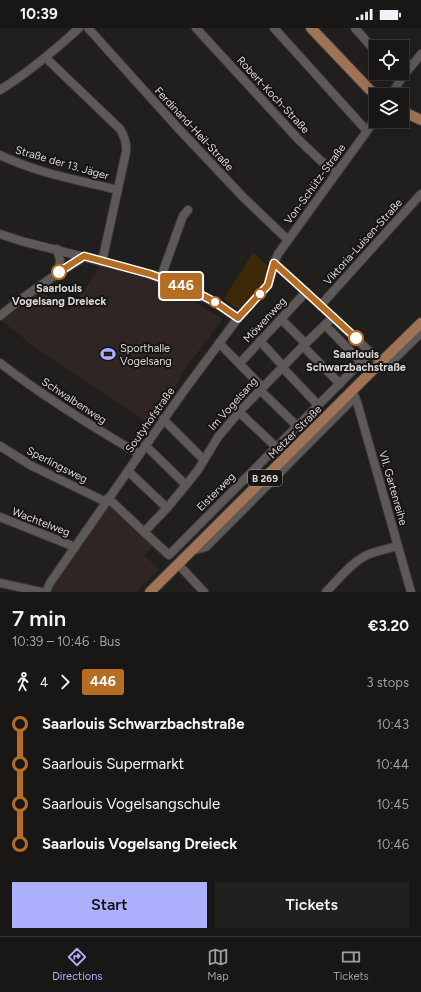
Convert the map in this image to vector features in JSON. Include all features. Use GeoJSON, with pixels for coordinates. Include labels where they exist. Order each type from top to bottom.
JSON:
{"type":"FeatureCollection","features":[{"type":"Feature","properties":{"kind":"main road"},"geometry":{"type":"LineString","coordinates":[[311,28],[369,89]]}},
{"type":"Feature","properties":{"kind":"main road"},"geometry":{"type":"LineString","coordinates":[[409,114],[421,120]]}},
{"type":"Feature","properties":{"kind":"main road","name":"Metzer Straße"},"geometry":{"type":"LineString","coordinates":[[151,592],[191,551],[353,395],[380,362],[421,323]]}},
{"type":"Feature","properties":{"kind":"street"},"geometry":{"type":"LineString","coordinates":[[0,90],[46,58],[79,28]]}},
{"type":"Feature","properties":{"kind":"street","name":"Ferdinand-Heil-Straße"},"geometry":{"type":"LineString","coordinates":[[88,28],[177,127],[243,197],[288,240]]}},
{"type":"Feature","properties":{"kind":"street","name":"Robert-Koch-Straße"},"geometry":{"type":"LineString","coordinates":[[196,28],[299,140],[336,173]]}},
{"type":"Feature","properties":{"kind":"street"},"geometry":{"type":"LineString","coordinates":[[274,28],[367,131]]}},
{"type":"Feature","properties":{"kind":"street"},"geometry":{"type":"LineString","coordinates":[[355,28],[369,44]]}},
{"type":"Feature","properties":{"kind":"street"},"geometry":{"type":"LineString","coordinates":[[409,66],[421,54]]}},
{"type":"Feature","properties":{"kind":"street"},"geometry":{"type":"LineString","coordinates":[[46,58],[120,130],[125,137],[127,144],[102,262]]}},
{"type":"Feature","properties":{"kind":"street","name":"Von-Schütz-Straße"},"geometry":{"type":"LineString","coordinates":[[274,263],[278,254],[369,128]]}},
{"type":"Feature","properties":{"kind":"street","name":"Straße der 13. Jäger"},"geometry":{"type":"LineString","coordinates":[[0,155],[42,171],[118,190]]}},
{"type":"Feature","properties":{"kind":"street","name":"Viktoria-Luisen-Straße"},"geometry":{"type":"LineString","coordinates":[[320,306],[421,194]]}},
{"type":"Feature","properties":{"kind":"street"},"geometry":{"type":"LineString","coordinates":[[161,278],[183,216],[188,210]]}},
{"type":"Feature","properties":{"kind":"street"},"geometry":{"type":"LineString","coordinates":[[0,234],[21,241],[84,256],[161,278],[188,288],[204,296],[238,318]]}},
{"type":"Feature","properties":{"kind":"street"},"geometry":{"type":"LineString","coordinates":[[57,249],[60,260],[59,272]]}},
{"type":"Feature","properties":{"kind":"street"},"geometry":{"type":"LineString","coordinates":[[0,316],[59,272],[84,256]]}},
{"type":"Feature","properties":{"kind":"street"},"geometry":{"type":"LineString","coordinates":[[274,263],[386,367],[421,333]]}},
{"type":"Feature","properties":{"kind":"street","name":"Soutyhofstraße"},"geometry":{"type":"LineString","coordinates":[[46,592],[50,583],[163,419],[238,318],[268,285],[274,263]]}},
{"type":"Feature","properties":{"kind":"street","name":"Möwenweg"},"geometry":{"type":"LineString","coordinates":[[240,363],[306,292]]}},
{"type":"Feature","properties":{"kind":"street","name":"Im Vogelsang"},"geometry":{"type":"LineString","coordinates":[[144,532],[167,508],[198,470],[218,437],[239,412],[304,344],[333,317]]}},
{"type":"Feature","properties":{"kind":"street"},"geometry":{"type":"LineString","coordinates":[[281,319],[340,384]]}},
{"type":"Feature","properties":{"kind":"street"},"geometry":{"type":"LineString","coordinates":[[325,325],[361,362]]}},
{"type":"Feature","properties":{"kind":"street"},"geometry":{"type":"LineString","coordinates":[[260,341],[318,406]]}},
{"type":"Feature","properties":{"kind":"street"},"geometry":{"type":"LineString","coordinates":[[219,343],[240,363],[261,389],[298,426]]}},
{"type":"Feature","properties":{"kind":"street","name":"Elsterweg"},"geometry":{"type":"LineString","coordinates":[[107,500],[169,555],[371,352]]}},
{"type":"Feature","properties":{"kind":"street","name":"Schwalbenweg"},"geometry":{"type":"LineString","coordinates":[[0,363],[44,396],[139,454]]}},
{"type":"Feature","properties":{"kind":"street","name":"VII. Gartenreihe"},"geometry":{"type":"LineString","coordinates":[[353,395],[357,402],[411,592]]}},
{"type":"Feature","properties":{"kind":"street"},"geometry":{"type":"LineString","coordinates":[[239,412],[276,447]]}},
{"type":"Feature","properties":{"kind":"street"},"geometry":{"type":"LineString","coordinates":[[163,419],[204,460]]}},
{"type":"Feature","properties":{"kind":"street"},"geometry":{"type":"LineString","coordinates":[[145,445],[186,485]]}},
{"type":"Feature","properties":{"kind":"street","name":"Sperlingsweg"},"geometry":{"type":"LineString","coordinates":[[0,446],[32,466],[107,500]]}},
{"type":"Feature","properties":{"kind":"street"},"geometry":{"type":"LineString","coordinates":[[128,471],[167,508]]}},
{"type":"Feature","properties":{"kind":"street","name":"Wachtelweg"},"geometry":{"type":"LineString","coordinates":[[0,518],[75,547]]}},
{"type":"Feature","properties":{"kind":"street"},"geometry":{"type":"LineString","coordinates":[[326,592],[361,560],[372,554],[398,546]]}},
{"type":"Feature","properties":{"kind":"street"},"geometry":{"type":"LineString","coordinates":[[178,564],[204,592]]}},
{"type":"Feature","properties":{"kind":"street"},"geometry":{"type":"LineString","coordinates":[[0,583],[41,592]]}},
{"type":"Feature","properties":{"kind":"shaded area"},"geometry":{"type":"Polygon","coordinates":[[[253,253],[268,266],[266,279],[262,287],[240,309],[236,308],[224,299],[253,253]]]}},
{"type":"Feature","properties":{"kind":"shaded area"},"geometry":{"type":"Polygon","coordinates":[[[101,266],[168,284],[185,292],[188,298],[223,319],[181,374],[177,386],[151,425],[40,351],[2,321],[41,291],[68,312],[101,266]]]}},
{"type":"Feature","properties":{"kind":"shaded area"},"geometry":{"type":"Polygon","coordinates":[[[112,504],[154,545],[144,555],[159,569],[137,592],[52,592],[57,581],[100,517],[112,504]]]}},
{"type":"Feature","properties":{"kind":"bus line","name":"446"},"geometry":{"type":"LineString","coordinates":[[59,272],[84,256],[150,274],[188,288],[215,302],[238,318],[268,285],[274,263],[356,338]]}},
{"type":"Feature","properties":{"kind":"place","name":"Saarlouis Vogelsang Dreieck"},"geometry":{"type":"Point","coordinates":[59,272]}},
{"type":"Feature","properties":{"kind":"place","name":"Saarlouis Schwarzbachstraße"},"geometry":{"type":"Point","coordinates":[356,338]}},
{"type":"Feature","properties":{"kind":"place","name":"Sporthalle Vogelsang"},"geometry":{"type":"Point","coordinates":[108,354]}}]}
